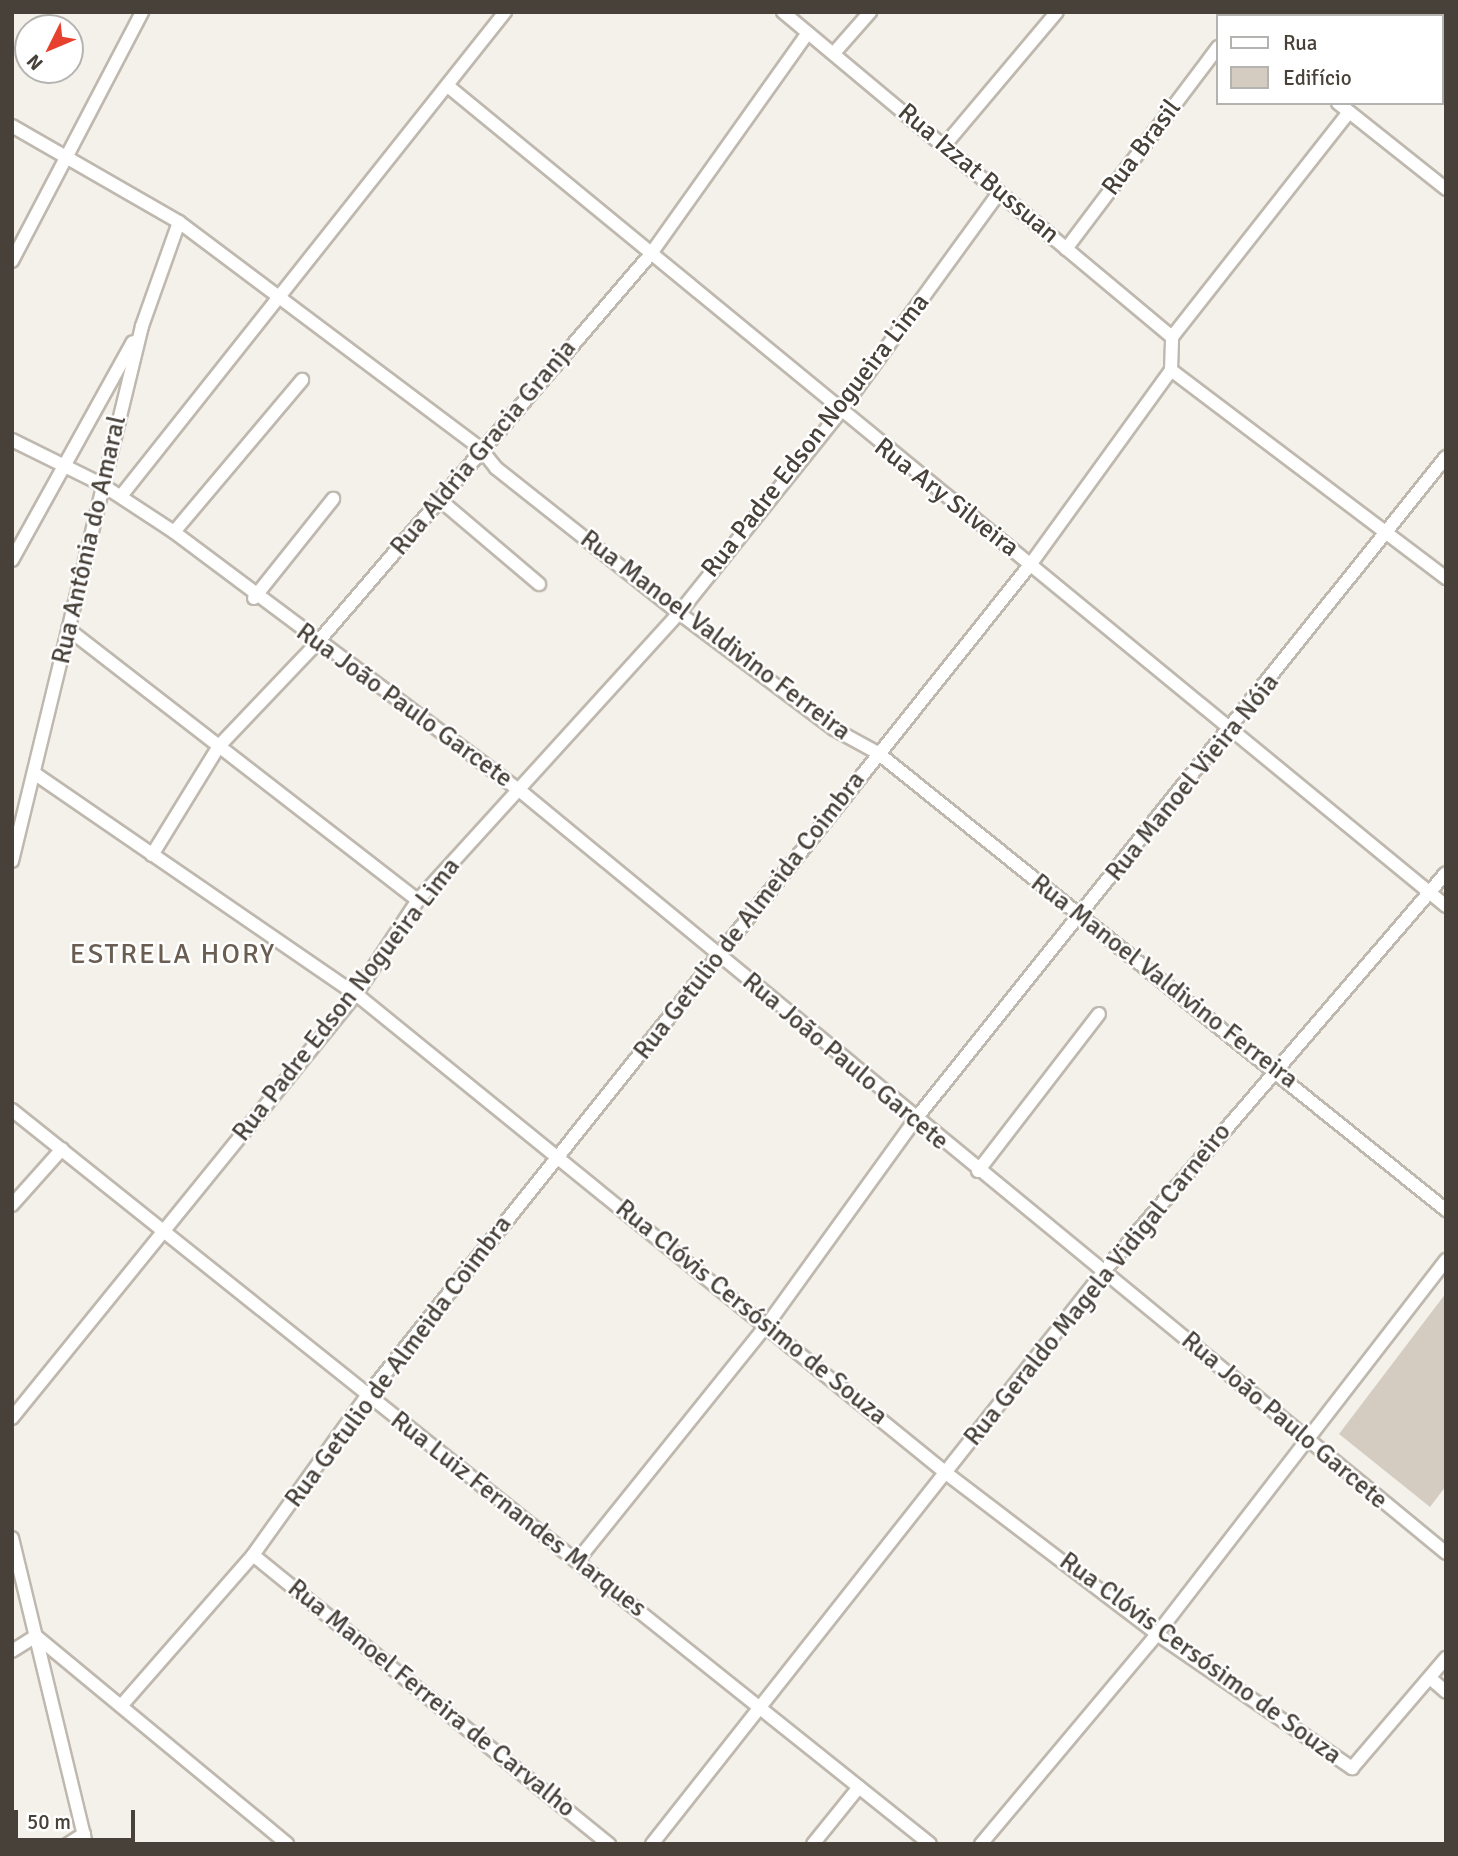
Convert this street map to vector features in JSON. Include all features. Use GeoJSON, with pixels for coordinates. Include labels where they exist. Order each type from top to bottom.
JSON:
{"type":"FeatureCollection","features":[{"type":"Feature","properties":{"kind":"street"},"geometry":{"type":"LineString","coordinates":[[12,261],[65,153],[142,12]]}},
{"type":"Feature","properties":{"kind":"street"},"geometry":{"type":"LineString","coordinates":[[121,496],[274,296],[449,87],[505,12]]}},
{"type":"Feature","properties":{"kind":"street","name":"Rua Izzat Bussuan"},"geometry":{"type":"LineString","coordinates":[[783,12],[1172,337]]}},
{"type":"Feature","properties":{"kind":"street"},"geometry":{"type":"LineString","coordinates":[[834,53],[870,12]]}},
{"type":"Feature","properties":{"kind":"street"},"geometry":{"type":"LineString","coordinates":[[944,146],[1057,12]]}},
{"type":"Feature","properties":{"kind":"street","name":"Rua Aldria Gracia Granja"},"geometry":{"type":"LineString","coordinates":[[152,855],[219,746],[317,643],[440,500],[480,448],[650,256],[808,33]]}},
{"type":"Feature","properties":{"kind":"street","name":"Rua Brasil"},"geometry":{"type":"LineString","coordinates":[[1066,249],[1216,50]]}},
{"type":"Feature","properties":{"kind":"street","name":"Rua Ary Silveira"},"geometry":{"type":"LineString","coordinates":[[449,87],[839,413],[1030,565],[1446,906]]}},
{"type":"Feature","properties":{"kind":"street"},"geometry":{"type":"LineString","coordinates":[[1340,105],[1446,189]]}},
{"type":"Feature","properties":{"kind":"street"},"geometry":{"type":"LineString","coordinates":[[1349,113],[1172,337],[1171,370],[1446,578]]}},
{"type":"Feature","properties":{"kind":"street","name":"Rua Manoel Valdivino Ferreira"},"geometry":{"type":"LineString","coordinates":[[12,126],[65,153],[179,222],[274,296],[480,448],[496,468],[679,613],[834,729],[878,753],[1275,1068],[1446,1210]]}},
{"type":"Feature","properties":{"kind":"street","name":"Rua Padre Edson Nogueira Lima"},"geometry":{"type":"LineString","coordinates":[[13,1418],[356,994],[418,900],[679,613],[839,413],[999,193]]}},
{"type":"Feature","properties":{"kind":"street","name":"Rua Antônia do Amaral"},"geometry":{"type":"LineString","coordinates":[[12,861],[142,326],[179,222]]}},
{"type":"Feature","properties":{"kind":"street"},"geometry":{"type":"LineString","coordinates":[[12,561],[62,466],[142,326]]}},
{"type":"Feature","properties":{"kind":"street","name":"Rua Getulio de Almeida Coimbra"},"geometry":{"type":"LineString","coordinates":[[121,1706],[253,1555],[367,1395],[557,1156],[721,958],[878,753],[1030,565],[1171,370]]}},
{"type":"Feature","properties":{"kind":"street"},"geometry":{"type":"LineString","coordinates":[[174,532],[302,380]]}},
{"type":"Feature","properties":{"kind":"street","name":"Rua João Paulo Garcete"},"geometry":{"type":"LineString","coordinates":[[12,440],[102,484],[174,532],[254,598],[518,789],[914,1121],[1105,1270],[1306,1441],[1446,1553]]}},
{"type":"Feature","properties":{"kind":"street","name":"Rua Manoel Vieira Nóia"},"geometry":{"type":"LineString","coordinates":[[577,1561],[767,1325],[914,1121],[1082,917],[1387,536],[1446,457]]}},
{"type":"Feature","properties":{"kind":"street"},"geometry":{"type":"LineString","coordinates":[[254,598],[333,499]]}},
{"type":"Feature","properties":{"kind":"street"},"geometry":{"type":"LineString","coordinates":[[440,500],[539,584]]}},
{"type":"Feature","properties":{"kind":"street"},"geometry":{"type":"LineString","coordinates":[[68,629],[418,900]]}},
{"type":"Feature","properties":{"kind":"street","name":"Rua Clóvis Cersósimo de Souza"},"geometry":{"type":"LineString","coordinates":[[34,774],[356,994],[946,1472],[1157,1634],[1352,1768],[1430,1678]]}},
{"type":"Feature","properties":{"kind":"street","name":"Rua Geraldo Magela Vidigal Carneiro"},"geometry":{"type":"LineString","coordinates":[[652,1844],[763,1708],[1105,1270],[1275,1068],[1431,895],[1446,873]]}},
{"type":"Feature","properties":{"kind":"street"},"geometry":{"type":"LineString","coordinates":[[978,1171],[1099,1014]]}},
{"type":"Feature","properties":{"kind":"street","name":"Rua Luiz Fernandes Marques"},"geometry":{"type":"LineString","coordinates":[[12,1110],[763,1708]]}},
{"type":"Feature","properties":{"kind":"street"},"geometry":{"type":"LineString","coordinates":[[12,1205],[62,1149]]}},
{"type":"Feature","properties":{"kind":"street"},"geometry":{"type":"LineString","coordinates":[[981,1844],[1157,1634],[1446,1260]]}},
{"type":"Feature","properties":{"kind":"street"},"geometry":{"type":"LineString","coordinates":[[12,1538],[85,1839],[68,1844]]}},
{"type":"Feature","properties":{"kind":"street","name":"Rua Manoel Ferreira de Carvalho"},"geometry":{"type":"LineString","coordinates":[[253,1555],[609,1844]]}},
{"type":"Feature","properties":{"kind":"street"},"geometry":{"type":"LineString","coordinates":[[12,1651],[36,1636]]}},
{"type":"Feature","properties":{"kind":"street"},"geometry":{"type":"LineString","coordinates":[[36,1636],[288,1844]]}},
{"type":"Feature","properties":{"kind":"street"},"geometry":{"type":"LineString","coordinates":[[1446,1658],[1430,1678],[1446,1692]]}},
{"type":"Feature","properties":{"kind":"street"},"geometry":{"type":"LineString","coordinates":[[763,1708],[930,1844]]}},
{"type":"Feature","properties":{"kind":"street"},"geometry":{"type":"LineString","coordinates":[[813,1844],[859,1787]]}},
{"type":"Feature","properties":{"kind":"building"},"geometry":{"type":"Polygon","coordinates":[[[1446,1293],[1446,1486],[1430,1507],[1339,1434],[1446,1293]]]}},
{"type":"Feature","properties":{"kind":"district","name":"ESTRELA HORY"},"geometry":{"type":"Point","coordinates":[173,954]}}]}
